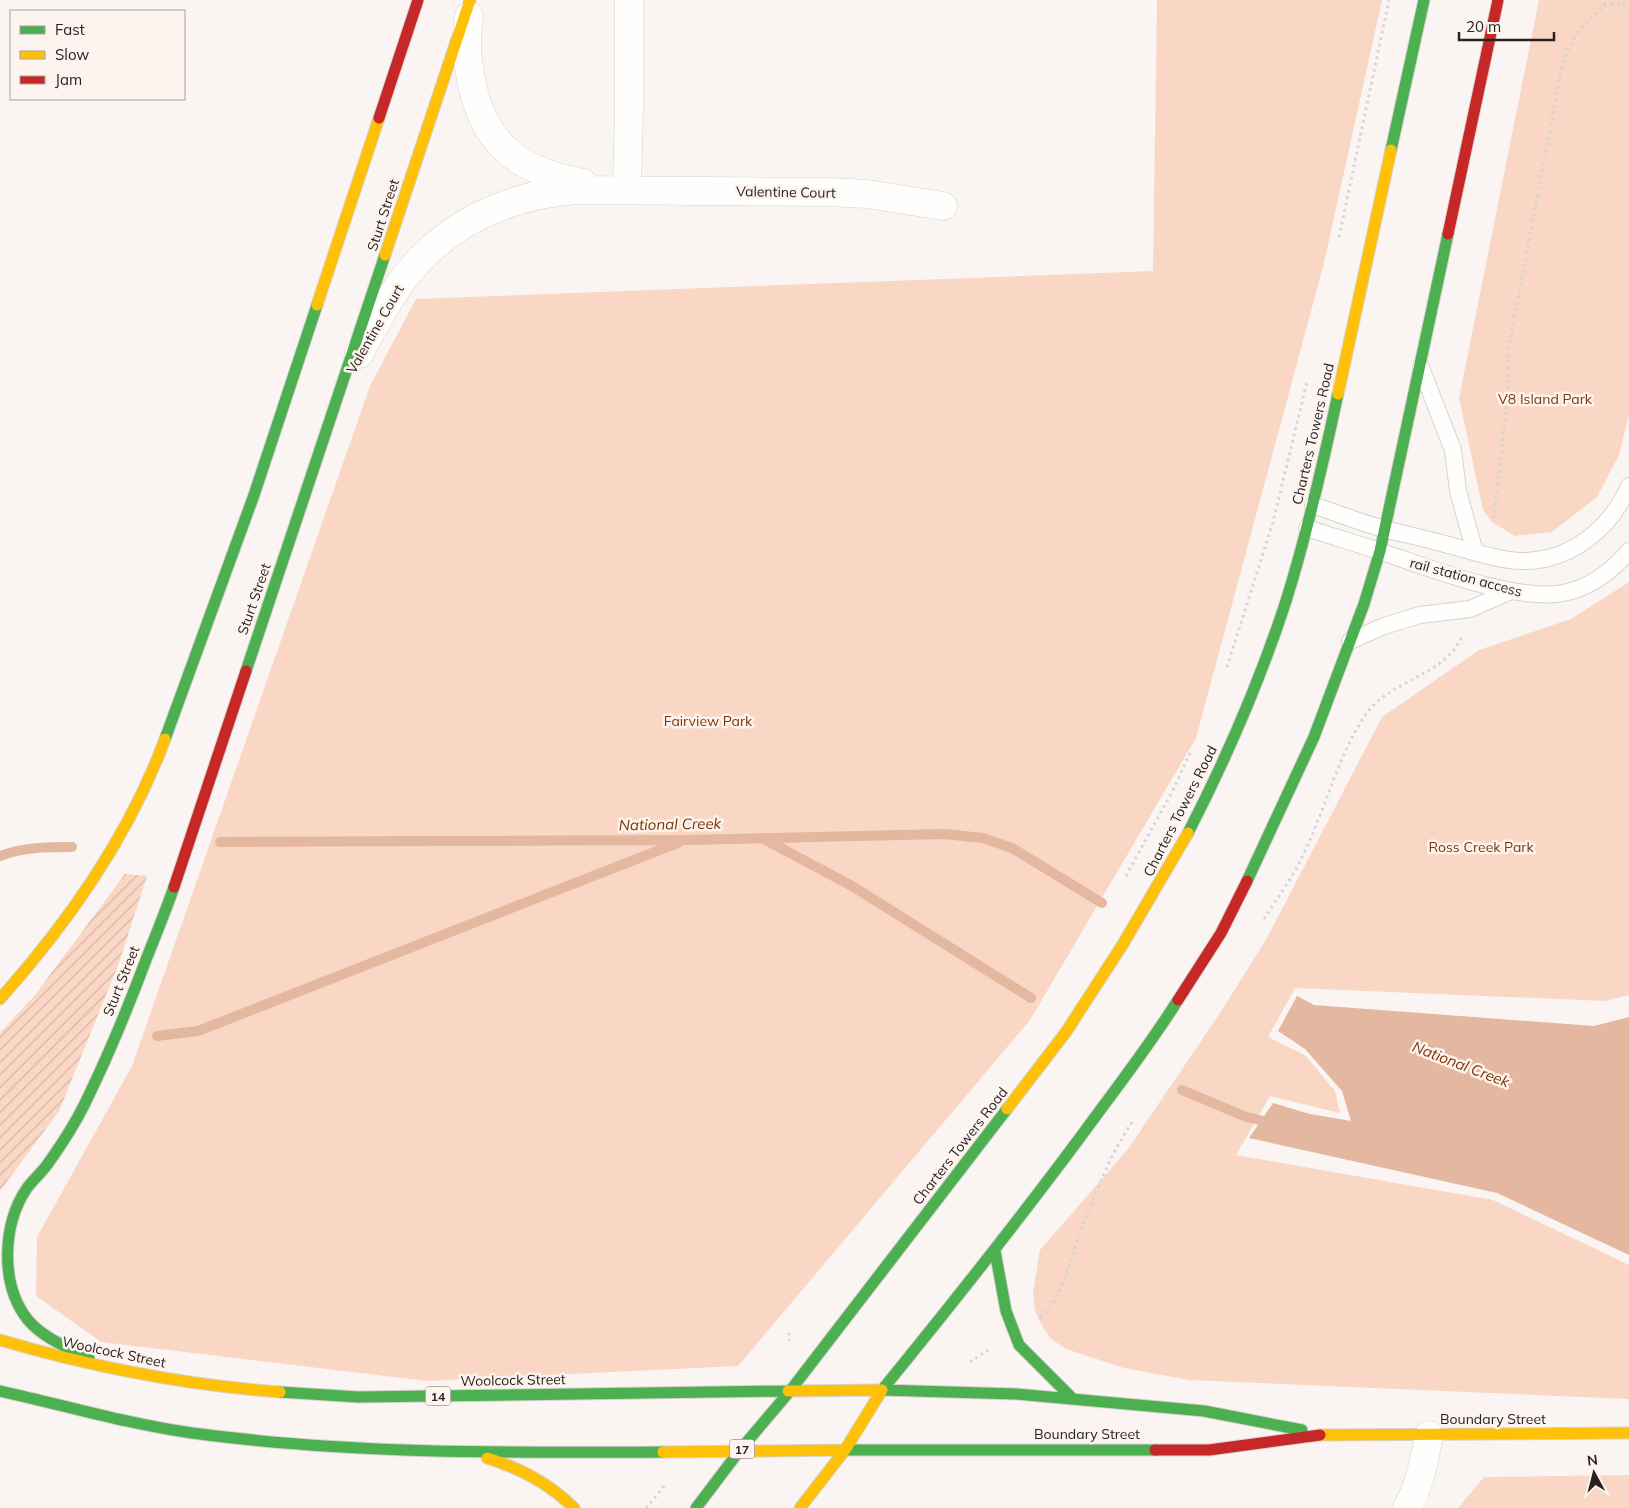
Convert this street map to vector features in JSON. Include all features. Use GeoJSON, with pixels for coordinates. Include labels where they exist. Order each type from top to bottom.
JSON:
{"type":"FeatureCollection","features":[{"type":"Feature","properties":{"kind":"main road"},"geometry":{"type":"LineString","coordinates":[[0,999],[51,938],[81,895],[140,799],[158,758],[254,495],[418,0]]}},
{"type":"Feature","properties":{"kind":"main road","name":"Sturt Street"},"geometry":{"type":"LineString","coordinates":[[0,1220],[27,1190],[64,1140],[87,1100],[111,1048],[169,901],[471,0]]}},
{"type":"Feature","properties":{"kind":"main road","name":"Charters Towers Road"},"geometry":{"type":"LineString","coordinates":[[696,1508],[740,1450],[790,1391],[1061,1038],[1124,944],[1151,899],[1179,851],[1212,786],[1242,716],[1286,600],[1307,528],[1424,0]]}},
{"type":"Feature","properties":{"kind":"main road"},"geometry":{"type":"LineString","coordinates":[[800,1508],[845,1450],[882,1390],[995,1251],[1161,1027],[1221,932],[1258,860],[1314,737],[1364,604],[1380,551],[1498,0]]}},
{"type":"Feature","properties":{"kind":"main road","name":"Sturt Street"},"geometry":{"type":"LineString","coordinates":[[27,1190],[12,1220],[8,1234],[6,1268],[9,1285],[27,1319],[40,1331],[55,1341],[106,1367]]}},
{"type":"Feature","properties":{"kind":"main road"},"geometry":{"type":"LineString","coordinates":[[995,1251],[1006,1312],[1013,1334],[1019,1345],[1073,1399]]}},
{"type":"Feature","properties":{"kind":"main road","name":"Woolcock Street"},"geometry":{"type":"LineString","coordinates":[[0,1340],[106,1367],[171,1380],[278,1392],[358,1397],[882,1390]]}},
{"type":"Feature","properties":{"kind":"main road","name":"14"},"geometry":{"type":"LineString","coordinates":[[0,1390],[139,1423],[190,1433],[353,1447],[466,1452],[845,1450]]}},
{"type":"Feature","properties":{"kind":"main road","name":"Boundary Street"},"geometry":{"type":"LineString","coordinates":[[882,1390],[1016,1394],[1073,1399],[1204,1412],[1328,1434]]}},
{"type":"Feature","properties":{"kind":"main road","name":"Boundary Street"},"geometry":{"type":"LineString","coordinates":[[845,1450],[1209,1450],[1328,1434],[1629,1434]]}},
{"type":"Feature","properties":{"kind":"main road"},"geometry":{"type":"LineString","coordinates":[[466,1452],[496,1461],[532,1476],[558,1493],[574,1508]]}},
{"type":"Feature","properties":{"kind":"street","name":"Valentine Court"},"geometry":{"type":"LineString","coordinates":[[471,0],[466,34],[468,68],[480,113],[486,127],[500,145],[515,159],[550,175],[627,189]]}},
{"type":"Feature","properties":{"kind":"street"},"geometry":{"type":"LineString","coordinates":[[627,189],[629,0]]}},
{"type":"Feature","properties":{"kind":"street","name":"Valentine Court"},"geometry":{"type":"LineString","coordinates":[[341,388],[388,302],[402,281],[435,245],[450,232],[490,211],[528,197],[562,191],[627,189],[829,192],[867,194],[943,206]]}},
{"type":"Feature","properties":{"kind":"street"},"geometry":{"type":"LineString","coordinates":[[1406,1508],[1416,1492],[1429,1435]]}},
{"type":"Feature","properties":{"kind":"lane"},"geometry":{"type":"LineString","coordinates":[[1420,366],[1453,450],[1458,491],[1475,552]]}},
{"type":"Feature","properties":{"kind":"lane"},"geometry":{"type":"LineString","coordinates":[[1313,505],[1385,529],[1475,552],[1523,561],[1552,557],[1582,544],[1602,526],[1622,501],[1629,486]]}},
{"type":"Feature","properties":{"kind":"lane","name":"rail station access"},"geometry":{"type":"LineString","coordinates":[[1307,528],[1430,568],[1511,591],[1529,594],[1550,594],[1578,589],[1603,575],[1615,566],[1629,551]]}},
{"type":"Feature","properties":{"kind":"lane"},"geometry":{"type":"LineString","coordinates":[[1350,640],[1393,623],[1420,615],[1470,609],[1511,591]]}},
{"type":"Feature","properties":{"kind":"path"},"geometry":{"type":"LineString","coordinates":[[1337,244],[1389,0]]}},
{"type":"Feature","properties":{"kind":"path"},"geometry":{"type":"LineString","coordinates":[[1604,6],[1629,2]]}},
{"type":"Feature","properties":{"kind":"path"},"geometry":{"type":"LineString","coordinates":[[1225,672],[1273,522],[1308,380]]}},
{"type":"Feature","properties":{"kind":"path"},"geometry":{"type":"LineString","coordinates":[[1122,884],[1172,792],[1192,749]]}},
{"type":"Feature","properties":{"kind":"path"},"geometry":{"type":"LineString","coordinates":[[967,1364],[991,1348]]}},
{"type":"Feature","properties":{"kind":"path"},"geometry":{"type":"LineString","coordinates":[[646,1508],[666,1484]]}},
{"type":"Feature","properties":{"kind":"green space","name":"Fairview Park"},"geometry":{"type":"Polygon","coordinates":[[[1157,0],[1382,0],[1324,263],[1196,738],[1030,1020],[738,1366],[427,1381],[101,1342],[36,1296],[37,1237],[132,1066],[370,386],[416,299],[1153,271],[1157,0]]]}},
{"type":"Feature","properties":{"kind":"green space","name":"V8 Island Park"},"geometry":{"type":"Polygon","coordinates":[[[1539,0],[1629,0],[1629,415],[1619,455],[1597,497],[1552,532],[1515,536],[1492,522],[1483,510],[1459,398],[1539,0]]]}},
{"type":"Feature","properties":{"kind":"green space","name":"Ross Creek Park"},"geometry":{"type":"Polygon","coordinates":[[[1629,582],[1629,995],[1605,1001],[1295,988],[1268,1037],[1305,1055],[1335,1091],[1340,1113],[1270,1096],[1236,1155],[1493,1200],[1629,1265],[1629,1399],[1189,1380],[1124,1368],[1066,1349],[1051,1339],[1041,1324],[1035,1310],[1033,1292],[1040,1250],[1128,1149],[1220,1013],[1267,938],[1382,717],[1479,650],[1571,619],[1629,582]]]}},
{"type":"Feature","properties":{"kind":"green space"},"geometry":{"type":"Polygon","coordinates":[[[125,874],[147,876],[119,963],[59,1111],[0,1191],[0,1033],[35,995],[125,874]]]}},
{"type":"Feature","properties":{"kind":"green space"},"geometry":{"type":"Polygon","coordinates":[[[1629,1475],[1629,1508],[1458,1508],[1484,1477],[1629,1475]]]}},
{"type":"Feature","properties":{"kind":"water"},"geometry":{"type":"Polygon","coordinates":[[[1297,996],[1314,1005],[1594,1026],[1629,1017],[1629,1255],[1497,1193],[1249,1138],[1273,1103],[1310,1114],[1351,1121],[1342,1091],[1305,1049],[1278,1031],[1297,996]]]}},
{"type":"Feature","properties":{"kind":"waterway","name":"National Creek"},"geometry":{"type":"LineString","coordinates":[[220,842],[686,840],[944,834],[983,838],[1012,848],[1102,903]]}},
{"type":"Feature","properties":{"kind":"waterway"},"geometry":{"type":"LineString","coordinates":[[762,838],[852,886],[1031,998]]}},
{"type":"Feature","properties":{"kind":"waterway"},"geometry":{"type":"LineString","coordinates":[[157,1036],[198,1031],[680,842]]}},
{"type":"Feature","properties":{"kind":"waterway","name":"National Creek"},"geometry":{"type":"LineString","coordinates":[[0,856],[27,849],[72,847]]}},
{"type":"Feature","properties":{"kind":"waterway"},"geometry":{"type":"LineString","coordinates":[[1182,1090],[1246,1117],[1272,1123]]}},
{"type":"Feature","properties":{"kind":"traffic: fast"},"geometry":{"type":"LineString","coordinates":[[1391,150],[1424,0]]}},
{"type":"Feature","properties":{"kind":"traffic: fast"},"geometry":{"type":"LineString","coordinates":[[1247,881],[1314,737],[1364,604],[1380,551],[1448,234]]}},
{"type":"Feature","properties":{"kind":"traffic: fast"},"geometry":{"type":"LineString","coordinates":[[246,671],[385,255]]}},
{"type":"Feature","properties":{"kind":"traffic: fast"},"geometry":{"type":"LineString","coordinates":[[165,739],[254,495],[317,305]]}},
{"type":"Feature","properties":{"kind":"traffic: fast"},"geometry":{"type":"LineString","coordinates":[[1188,833],[1242,719],[1276,631],[1308,525],[1338,394]]}},
{"type":"Feature","properties":{"kind":"traffic: fast"},"geometry":{"type":"LineString","coordinates":[[89,1358],[49,1337],[28,1320],[19,1306],[9,1273],[9,1237],[13,1219],[27,1188],[64,1141],[96,1081],[174,887]]}},
{"type":"Feature","properties":{"kind":"traffic: fast"},"geometry":{"type":"LineString","coordinates":[[882,1390],[1048,1180],[1141,1055],[1178,1000]]}},
{"type":"Feature","properties":{"kind":"traffic: fast"},"geometry":{"type":"LineString","coordinates":[[790,1391],[1007,1109]]}},
{"type":"Feature","properties":{"kind":"traffic: fast"},"geometry":{"type":"LineString","coordinates":[[995,1251],[1006,1311],[1019,1345],[1073,1399]]}},
{"type":"Feature","properties":{"kind":"traffic: fast"},"geometry":{"type":"LineString","coordinates":[[882,1390],[1016,1394],[1204,1411],[1302,1430]]}},
{"type":"Feature","properties":{"kind":"traffic: fast"},"geometry":{"type":"LineString","coordinates":[[0,1391],[144,1425],[251,1440],[368,1449],[427,1451],[663,1452]]}},
{"type":"Feature","properties":{"kind":"traffic: fast"},"geometry":{"type":"LineString","coordinates":[[280,1392],[358,1397],[788,1391]]}},
{"type":"Feature","properties":{"kind":"traffic: fast"},"geometry":{"type":"LineString","coordinates":[[696,1508],[740,1450],[790,1391]]}},
{"type":"Feature","properties":{"kind":"traffic: fast"},"geometry":{"type":"LineString","coordinates":[[845,1450],[1155,1450]]}},
{"type":"Feature","properties":{"kind":"traffic: slow"},"geometry":{"type":"LineString","coordinates":[[385,255],[470,0]]}},
{"type":"Feature","properties":{"kind":"traffic: slow"},"geometry":{"type":"LineString","coordinates":[[317,305],[379,118]]}},
{"type":"Feature","properties":{"kind":"traffic: slow"},"geometry":{"type":"LineString","coordinates":[[1338,394],[1391,150]]}},
{"type":"Feature","properties":{"kind":"traffic: slow"},"geometry":{"type":"LineString","coordinates":[[0,999],[72,909],[115,843],[151,774],[165,739]]}},
{"type":"Feature","properties":{"kind":"traffic: slow"},"geometry":{"type":"LineString","coordinates":[[1007,1109],[1066,1032],[1123,944],[1188,833]]}},
{"type":"Feature","properties":{"kind":"traffic: slow"},"geometry":{"type":"LineString","coordinates":[[0,1340],[69,1359],[139,1374],[209,1385],[280,1392]]}},
{"type":"Feature","properties":{"kind":"traffic: slow"},"geometry":{"type":"LineString","coordinates":[[788,1391],[882,1390]]}},
{"type":"Feature","properties":{"kind":"traffic: slow"},"geometry":{"type":"LineString","coordinates":[[800,1508],[845,1450],[882,1390]]}},
{"type":"Feature","properties":{"kind":"traffic: slow"},"geometry":{"type":"LineString","coordinates":[[1320,1435],[1629,1433]]}},
{"type":"Feature","properties":{"kind":"traffic: slow"},"geometry":{"type":"LineString","coordinates":[[663,1452],[845,1450]]}},
{"type":"Feature","properties":{"kind":"traffic: slow"},"geometry":{"type":"LineString","coordinates":[[487,1458],[534,1477],[574,1508]]}},
{"type":"Feature","properties":{"kind":"traffic: jam"},"geometry":{"type":"LineString","coordinates":[[379,118],[418,0]]}},
{"type":"Feature","properties":{"kind":"traffic: jam"},"geometry":{"type":"LineString","coordinates":[[1448,234],[1498,0]]}},
{"type":"Feature","properties":{"kind":"traffic: jam"},"geometry":{"type":"LineString","coordinates":[[174,887],[246,671]]}},
{"type":"Feature","properties":{"kind":"traffic: jam"},"geometry":{"type":"LineString","coordinates":[[1178,1000],[1221,933],[1247,881]]}},
{"type":"Feature","properties":{"kind":"traffic: jam"},"geometry":{"type":"LineString","coordinates":[[1155,1450],[1209,1450],[1320,1435]]}}]}
